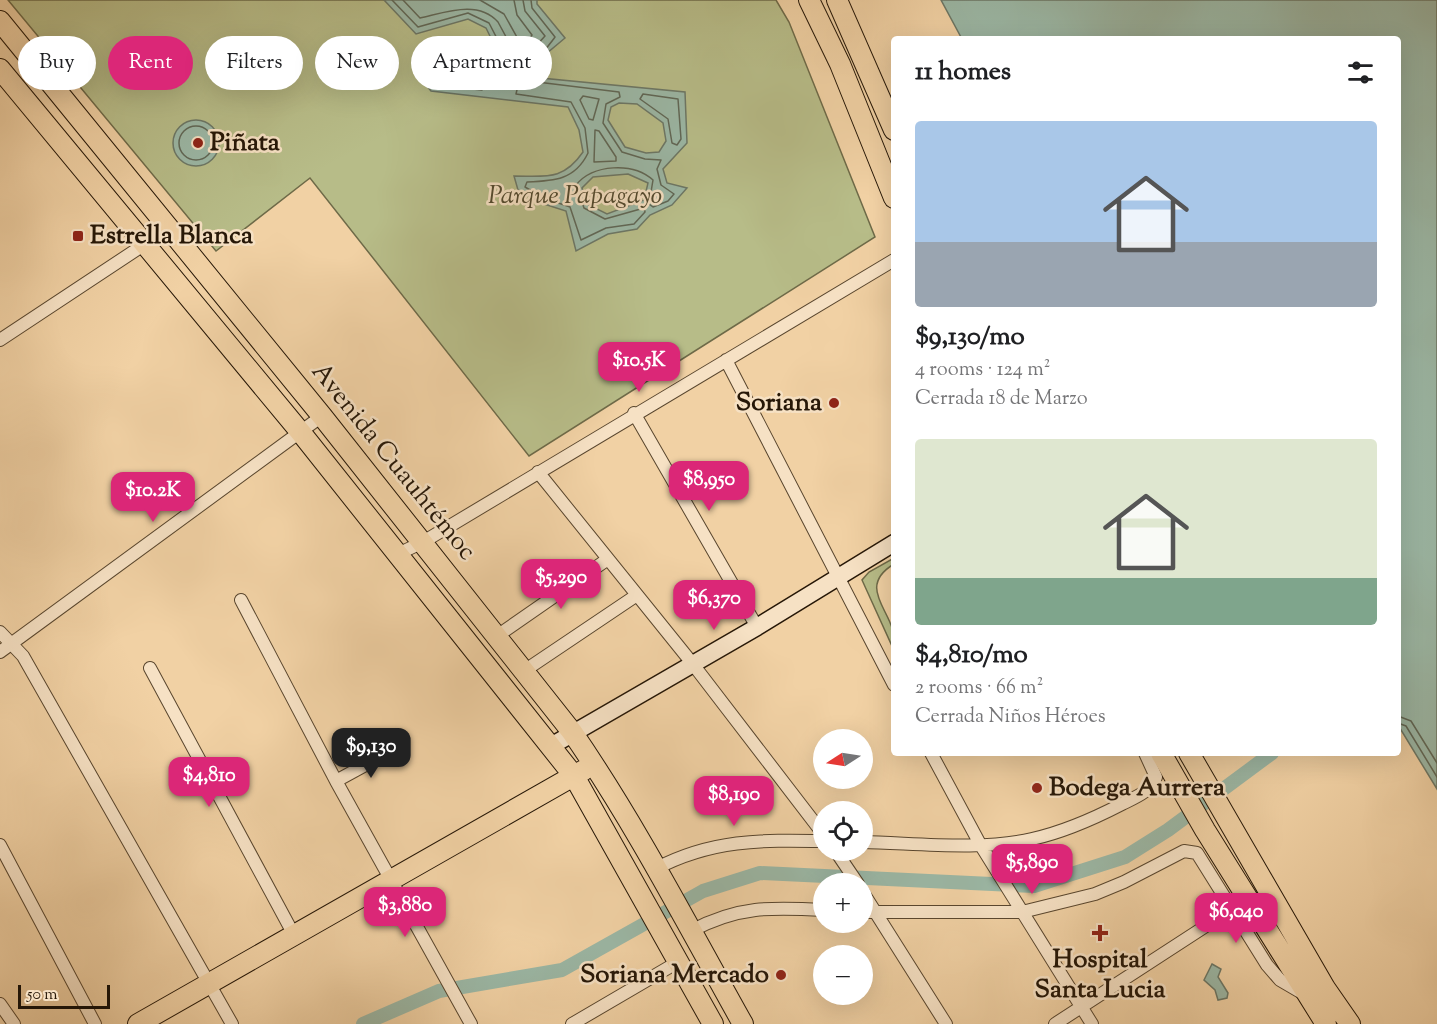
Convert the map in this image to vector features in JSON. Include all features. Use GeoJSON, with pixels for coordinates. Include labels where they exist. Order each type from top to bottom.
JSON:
{"type":"FeatureCollection","features":[{"type":"Feature","properties":{"kind":"main road"},"geometry":{"type":"LineString","coordinates":[[809,0],[840,64],[891,191]]}},
{"type":"Feature","properties":{"kind":"main road"},"geometry":{"type":"LineString","coordinates":[[837,0],[891,123]]}},
{"type":"Feature","properties":{"kind":"main road","name":"Avenida Cuauhtémoc"},"geometry":{"type":"LineString","coordinates":[[0,21],[322,416],[572,732],[595,765],[656,869],[742,1024]]}},
{"type":"Feature","properties":{"kind":"main road","name":"Avenida Cuauhtémoc"},"geometry":{"type":"LineString","coordinates":[[0,69],[302,434],[574,776],[713,1024]]}},
{"type":"Feature","properties":{"kind":"main road"},"geometry":{"type":"LineString","coordinates":[[1163,756],[1205,830],[1326,1024]]}},
{"type":"Feature","properties":{"kind":"main road"},"geometry":{"type":"LineString","coordinates":[[1193,761],[1325,988],[1350,1024]]}},
{"type":"Feature","properties":{"kind":"main road"},"geometry":{"type":"LineString","coordinates":[[138,1024],[595,765]]}},
{"type":"Feature","properties":{"kind":"street"},"geometry":{"type":"LineString","coordinates":[[0,340],[145,244],[167,225]]}},
{"type":"Feature","properties":{"kind":"street"},"geometry":{"type":"LineString","coordinates":[[398,554],[423,542],[634,413],[891,262]]}},
{"type":"Feature","properties":{"kind":"street"},"geometry":{"type":"LineString","coordinates":[[726,360],[891,680]]}},
{"type":"Feature","properties":{"kind":"street"},"geometry":{"type":"LineString","coordinates":[[634,413],[757,627]]}},
{"type":"Feature","properties":{"kind":"street"},"geometry":{"type":"LineString","coordinates":[[0,652],[302,434],[322,416]]}},
{"type":"Feature","properties":{"kind":"street"},"geometry":{"type":"LineString","coordinates":[[538,472],[692,663],[813,821]]}},
{"type":"Feature","properties":{"kind":"street"},"geometry":{"type":"LineString","coordinates":[[551,746],[757,627],[891,545]]}},
{"type":"Feature","properties":{"kind":"street"},"geometry":{"type":"LineString","coordinates":[[497,636],[608,559]]}},
{"type":"Feature","properties":{"kind":"street"},"geometry":{"type":"LineString","coordinates":[[524,671],[637,595]]}},
{"type":"Feature","properties":{"kind":"street"},"geometry":{"type":"LineString","coordinates":[[241,600],[390,881],[471,1024]]}},
{"type":"Feature","properties":{"kind":"street"},"geometry":{"type":"LineString","coordinates":[[0,632],[23,656],[232,1024]]}},
{"type":"Feature","properties":{"kind":"street"},"geometry":{"type":"LineString","coordinates":[[150,668],[294,935]]}},
{"type":"Feature","properties":{"kind":"street"},"geometry":{"type":"LineString","coordinates":[[336,781],[392,751]]}},
{"type":"Feature","properties":{"kind":"street"},"geometry":{"type":"LineString","coordinates":[[933,756],[980,844],[1092,1024]]}},
{"type":"Feature","properties":{"kind":"street"},"geometry":{"type":"LineString","coordinates":[[873,842],[980,844],[1030,839],[1064,830],[1151,788],[1155,782],[1155,771],[1147,756]]}},
{"type":"Feature","properties":{"kind":"street"},"geometry":{"type":"LineString","coordinates":[[656,869],[705,848],[737,841],[813,841]]}},
{"type":"Feature","properties":{"kind":"street"},"geometry":{"type":"LineString","coordinates":[[0,845],[94,1024]]}},
{"type":"Feature","properties":{"kind":"street"},"geometry":{"type":"LineString","coordinates":[[873,912],[1021,909],[1095,894],[1124,882],[1184,851],[1191,850],[1197,853],[1267,965],[1280,980],[1310,998]]}},
{"type":"Feature","properties":{"kind":"street"},"geometry":{"type":"LineString","coordinates":[[873,906],[946,1024]]}},
{"type":"Feature","properties":{"kind":"street"},"geometry":{"type":"LineString","coordinates":[[688,926],[742,910],[768,907],[813,909]]}},
{"type":"Feature","properties":{"kind":"street"},"geometry":{"type":"LineString","coordinates":[[1055,1024],[1232,909]]}},
{"type":"Feature","properties":{"kind":"street"},"geometry":{"type":"LineString","coordinates":[[572,1024],[678,962]]}},
{"type":"Feature","properties":{"kind":"street"},"geometry":{"type":"LineString","coordinates":[[0,1004],[14,1024]]}},
{"type":"Feature","properties":{"kind":"green space","name":"Parque Papagayo"},"geometry":{"type":"Polygon","coordinates":[[[8,0],[776,0],[789,22],[875,237],[529,456],[310,178],[216,251],[83,90],[96,90],[96,36],[38,36],[8,0]]]}},
{"type":"Feature","properties":{"kind":"green space"},"geometry":{"type":"Polygon","coordinates":[[[891,560],[891,566],[882,574],[877,584],[877,594],[891,625],[891,644],[862,580],[869,572],[891,560]]]}},
{"type":"Feature","properties":{"kind":"water"},"geometry":{"type":"Polygon","coordinates":[[[384,0],[537,0],[537,4],[565,38],[552,49],[552,36],[490,36],[486,28],[468,19],[416,34],[384,0]]]}},
{"type":"Feature","properties":{"kind":"water"},"geometry":{"type":"Polygon","coordinates":[[[941,0],[1437,0],[1437,789],[1401,730],[1401,36],[960,36],[941,0]]]}},
{"type":"Feature","properties":{"kind":"water"},"geometry":{"type":"Polygon","coordinates":[[[552,79],[685,92],[687,143],[663,169],[667,183],[687,188],[672,205],[650,215],[637,229],[608,234],[576,251],[566,211],[541,203],[518,190],[514,176],[553,175],[568,168],[576,161],[583,152],[579,130],[568,107],[431,91],[552,90],[552,79]],[[619,103],[611,107],[608,120],[625,147],[646,153],[659,152],[666,141],[663,123],[637,104],[619,103]],[[628,174],[593,177],[582,188],[589,205],[607,214],[644,200],[648,183],[628,174]]]}},
{"type":"Feature","properties":{"kind":"water"},"geometry":{"type":"Polygon","coordinates":[[[196,120],[212,127],[219,143],[212,159],[196,166],[180,159],[173,143],[180,127],[196,120]]]}},
{"type":"Feature","properties":{"kind":"water"},"geometry":{"type":"Polygon","coordinates":[[[1212,964],[1221,969],[1218,977],[1228,993],[1227,998],[1218,1000],[1215,990],[1204,980],[1212,964]]]}},
{"type":"Feature","properties":{"kind":"waterway"},"geometry":{"type":"LineString","coordinates":[[363,1024],[439,991],[562,970],[703,891],[760,873],[1034,886],[1125,857],[1168,830],[1268,756]]}},
{"type":"Feature","properties":{"kind":"place","name":"Piñata"},"geometry":{"type":"Point","coordinates":[198,143]}},
{"type":"Feature","properties":{"kind":"place","name":"Estrella Blanca"},"geometry":{"type":"Point","coordinates":[78,236]}},
{"type":"Feature","properties":{"kind":"place","name":"Soriana"},"geometry":{"type":"Point","coordinates":[834,403]}},
{"type":"Feature","properties":{"kind":"place","name":"Bodega Aurrera"},"geometry":{"type":"Point","coordinates":[1037,788]}},
{"type":"Feature","properties":{"kind":"place","name":"Hospital Santa Lucia"},"geometry":{"type":"Point","coordinates":[1100,933]}},
{"type":"Feature","properties":{"kind":"place","name":"Soriana Mercado"},"geometry":{"type":"Point","coordinates":[781,975]}}]}
